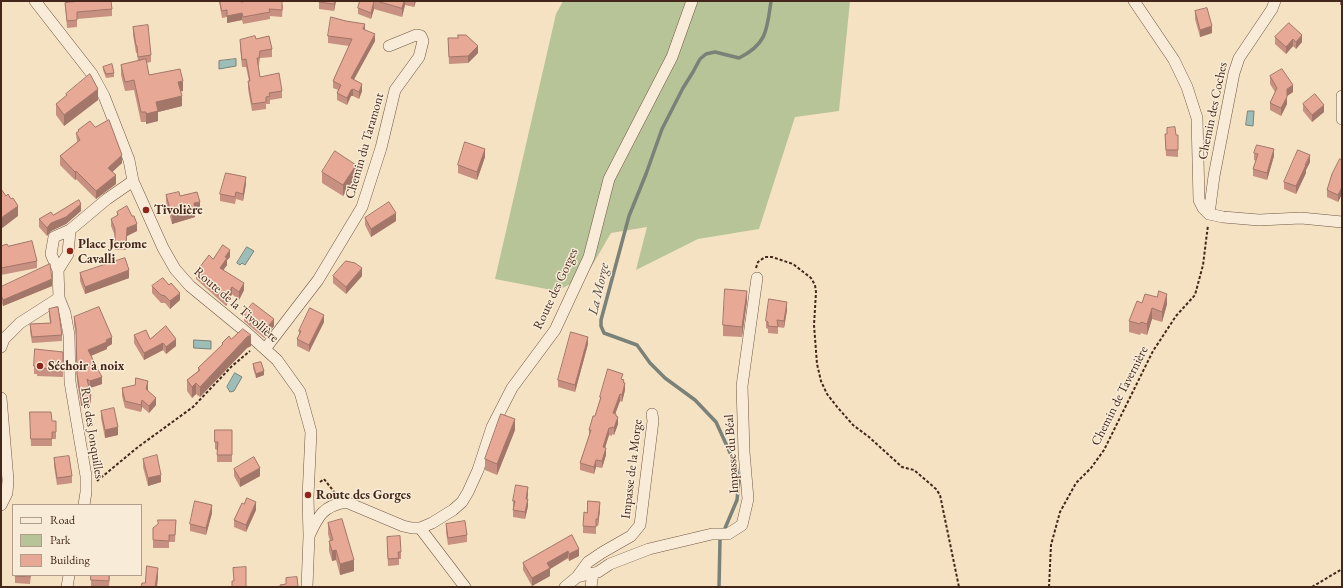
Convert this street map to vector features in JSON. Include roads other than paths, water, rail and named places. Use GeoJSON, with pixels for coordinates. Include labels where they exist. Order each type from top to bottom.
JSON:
{"type":"FeatureCollection","features":[{"type":"Feature","properties":{"kind":"street","name":"Route de la Tivollière"},"geometry":{"type":"LineString","coordinates":[[35,1],[92,74],[104,96],[129,160],[133,182],[163,248],[175,269],[190,286],[277,360],[300,392],[311,432],[308,495],[309,536],[307,587]]}},
{"type":"Feature","properties":{"kind":"street","name":"Route des Gorges"},"geometry":{"type":"LineString","coordinates":[[420,528],[443,517],[462,502],[478,470],[492,427],[512,388],[555,330],[589,257],[609,179],[672,57],[692,1]]}},
{"type":"Feature","properties":{"kind":"street"},"geometry":{"type":"LineString","coordinates":[[1134,1],[1174,60],[1187,87],[1197,118],[1198,200],[1203,208],[1209,214],[1223,218],[1259,220],[1301,218],[1342,222]]}},
{"type":"Feature","properties":{"kind":"street","name":"Chemin des Coches"},"geometry":{"type":"LineString","coordinates":[[1209,214],[1214,176],[1234,73],[1239,58],[1272,9],[1275,1]]}},
{"type":"Feature","properties":{"kind":"street","name":"Chemin du Taramont"},"geometry":{"type":"LineString","coordinates":[[262,347],[318,280],[362,207],[381,148],[395,90],[419,57],[423,41],[422,36],[416,35],[389,46]]}},
{"type":"Feature","properties":{"kind":"street"},"geometry":{"type":"LineString","coordinates":[[1342,96],[1342,119]]}},
{"type":"Feature","properties":{"kind":"street","name":"Rue des Jonquilles"},"geometry":{"type":"LineString","coordinates":[[84,504],[86,476],[70,382],[68,334],[65,313],[59,298],[58,270],[51,254],[54,237],[70,230],[107,199],[133,182]]}},
{"type":"Feature","properties":{"kind":"street"},"geometry":{"type":"LineString","coordinates":[[58,270],[68,254],[70,230]]}},
{"type":"Feature","properties":{"kind":"street","name":"Impasse du Béal"},"geometry":{"type":"LineString","coordinates":[[577,577],[593,573],[610,564],[649,549],[712,534],[728,534],[742,525],[748,499],[744,452],[742,386],[757,278]]}},
{"type":"Feature","properties":{"kind":"street"},"geometry":{"type":"LineString","coordinates":[[1,348],[4,338],[20,323],[59,298]]}},
{"type":"Feature","properties":{"kind":"street"},"geometry":{"type":"LineString","coordinates":[[1,398],[8,480],[7,493],[1,505]]}},
{"type":"Feature","properties":{"kind":"street","name":"Impasse de la Morge"},"geometry":{"type":"LineString","coordinates":[[565,587],[577,577],[588,562],[631,536],[640,525],[652,429],[652,414]]}},
{"type":"Feature","properties":{"kind":"street"},"geometry":{"type":"LineString","coordinates":[[309,536],[317,518],[322,512],[336,503],[346,502],[403,526],[420,528],[465,587]]}},
{"type":"Feature","properties":{"kind":"street"},"geometry":{"type":"LineString","coordinates":[[591,587],[593,573]]}},
{"type":"Feature","properties":{"kind":"street"},"geometry":{"type":"LineString","coordinates":[[67,587],[69,576]]}},
{"type":"Feature","properties":{"kind":"water"},"geometry":{"type":"Polygon","coordinates":[[[236,59],[236,66],[219,69],[219,61],[236,59]]]}},
{"type":"Feature","properties":{"kind":"water"},"geometry":{"type":"Polygon","coordinates":[[[1248,111],[1254,111],[1253,126],[1246,125],[1248,111]]]}},
{"type":"Feature","properties":{"kind":"water"},"geometry":{"type":"Polygon","coordinates":[[[247,247],[254,251],[245,265],[242,263],[240,265],[237,263],[247,247]]]}},
{"type":"Feature","properties":{"kind":"water"},"geometry":{"type":"Polygon","coordinates":[[[194,340],[211,341],[211,349],[194,348],[194,340]]]}},
{"type":"Feature","properties":{"kind":"water"},"geometry":{"type":"Polygon","coordinates":[[[235,373],[242,377],[234,391],[230,392],[227,387],[235,373]]]}},
{"type":"Feature","properties":{"kind":"waterway","name":"La Morge"},"geometry":{"type":"LineString","coordinates":[[719,587],[720,540],[737,500],[739,480],[732,457],[716,422],[695,400],[665,378],[650,363],[637,345],[604,333],[601,326],[601,320],[629,216],[662,129],[683,88],[700,59],[706,54],[715,52],[739,58],[755,47],[764,35],[771,1]]}},
{"type":"Feature","properties":{"kind":"place","name":"Tivolière"},"geometry":{"type":"Point","coordinates":[146,210]}},
{"type":"Feature","properties":{"kind":"place","name":"Place Jerome Cavalli"},"geometry":{"type":"Point","coordinates":[70,251]}},
{"type":"Feature","properties":{"kind":"place","name":"Séchoir à noix"},"geometry":{"type":"Point","coordinates":[40,366]}},
{"type":"Feature","properties":{"kind":"place","name":"Route des Gorges"},"geometry":{"type":"Point","coordinates":[308,495]}}]}
